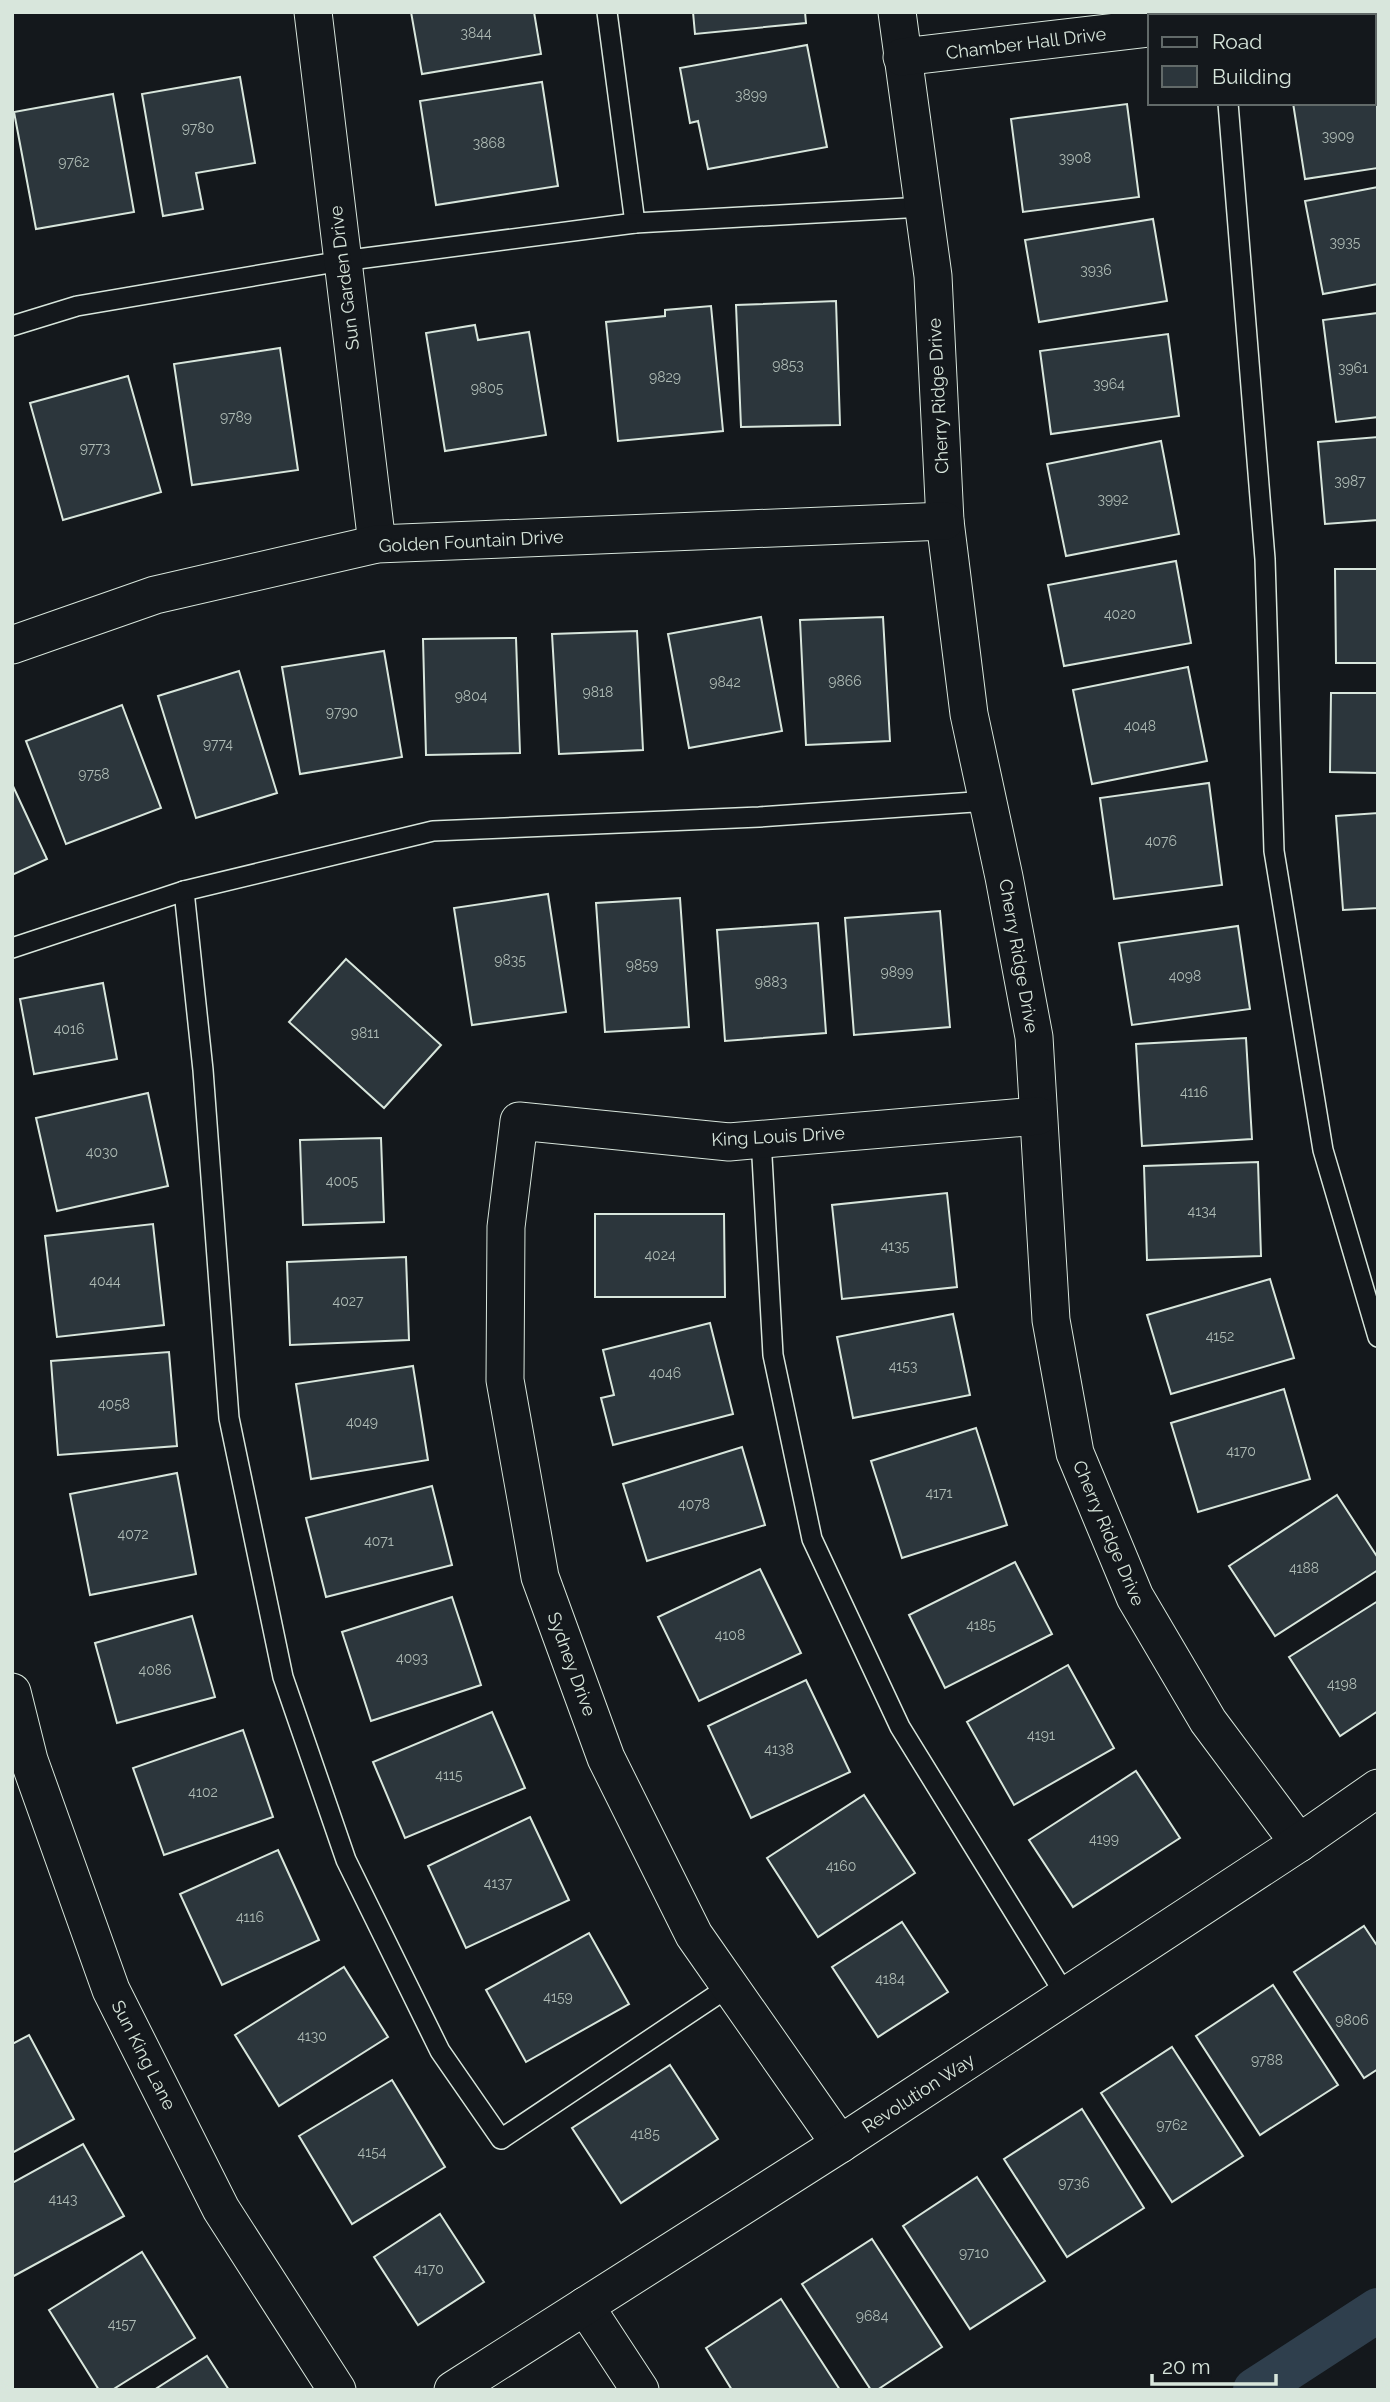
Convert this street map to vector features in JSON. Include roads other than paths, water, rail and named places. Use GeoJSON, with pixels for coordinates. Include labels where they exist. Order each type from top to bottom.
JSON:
{"type":"FeatureCollection","features":[{"type":"Feature","properties":{"kind":"street","name":"Sun Garden Drive"},"geometry":{"type":"LineString","coordinates":[[313,12],[377,544]]}},
{"type":"Feature","properties":{"kind":"street","name":"Cherry Ridge Drive"},"geometry":{"type":"LineString","coordinates":[[897,12],[933,276],[944,522],[969,714],[1034,1037],[1051,1320],[1075,1453],[1135,1597],[1208,1721],[1299,1843]]}},
{"type":"Feature","properties":{"kind":"street","name":"Chamber Hall Drive"},"geometry":{"type":"LineString","coordinates":[[902,57],[1148,28]]}},
{"type":"Feature","properties":{"kind":"street","name":"Golden Fountain Drive"},"geometry":{"type":"LineString","coordinates":[[12,645],[155,595],[377,544],[944,522]]}},
{"type":"Feature","properties":{"kind":"street","name":"King Louis Drive"},"geometry":{"type":"LineString","coordinates":[[519,1121],[729,1142],[1038,1116]]}},
{"type":"Feature","properties":{"kind":"street","name":"Sydney Drive"},"geometry":{"type":"LineString","coordinates":[[519,1121],[506,1227],[505,1380],[540,1577],[606,1758],[694,1935],[840,2144]]}},
{"type":"Feature","properties":{"kind":"street","name":"Sun King Lane"},"geometry":{"type":"LineString","coordinates":[[12,1692],[29,1760],[111,1990],[221,2209],[337,2390]]}},
{"type":"Feature","properties":{"kind":"street","name":"Revolution Way"},"geometry":{"type":"LineString","coordinates":[[453,2390],[840,2144],[1299,1843],[1378,1788]]}},
{"type":"Feature","properties":{"kind":"street"},"geometry":{"type":"LineString","coordinates":[[585,2306],[640,2390]]}},
{"type":"Feature","properties":{"kind":"lane"},"geometry":{"type":"LineString","coordinates":[[607,12],[635,223]]}},
{"type":"Feature","properties":{"kind":"lane"},"geometry":{"type":"LineString","coordinates":[[1227,105],[1265,559],[1273,851],[1323,1150],[1378,1337]]}},
{"type":"Feature","properties":{"kind":"lane"},"geometry":{"type":"LineString","coordinates":[[12,326],[77,306],[342,261],[635,223],[923,207]]}},
{"type":"Feature","properties":{"kind":"lane"},"geometry":{"type":"LineString","coordinates":[[12,948],[184,891],[433,831],[758,817],[988,801]]}},
{"type":"Feature","properties":{"kind":"lane"},"geometry":{"type":"LineString","coordinates":[[184,891],[203,1070],[229,1418],[283,1677],[345,1860],[440,2052],[501,2139],[730,1986]]}},
{"type":"Feature","properties":{"kind":"lane"},"geometry":{"type":"LineString","coordinates":[[761,1139],[773,1355],[812,1539],[900,1727],[1066,1996]]}},
{"type":"Feature","properties":{"kind":"waterway"},"geometry":{"type":"LineString","coordinates":[[1255,2390],[1378,2310]]}}]}
